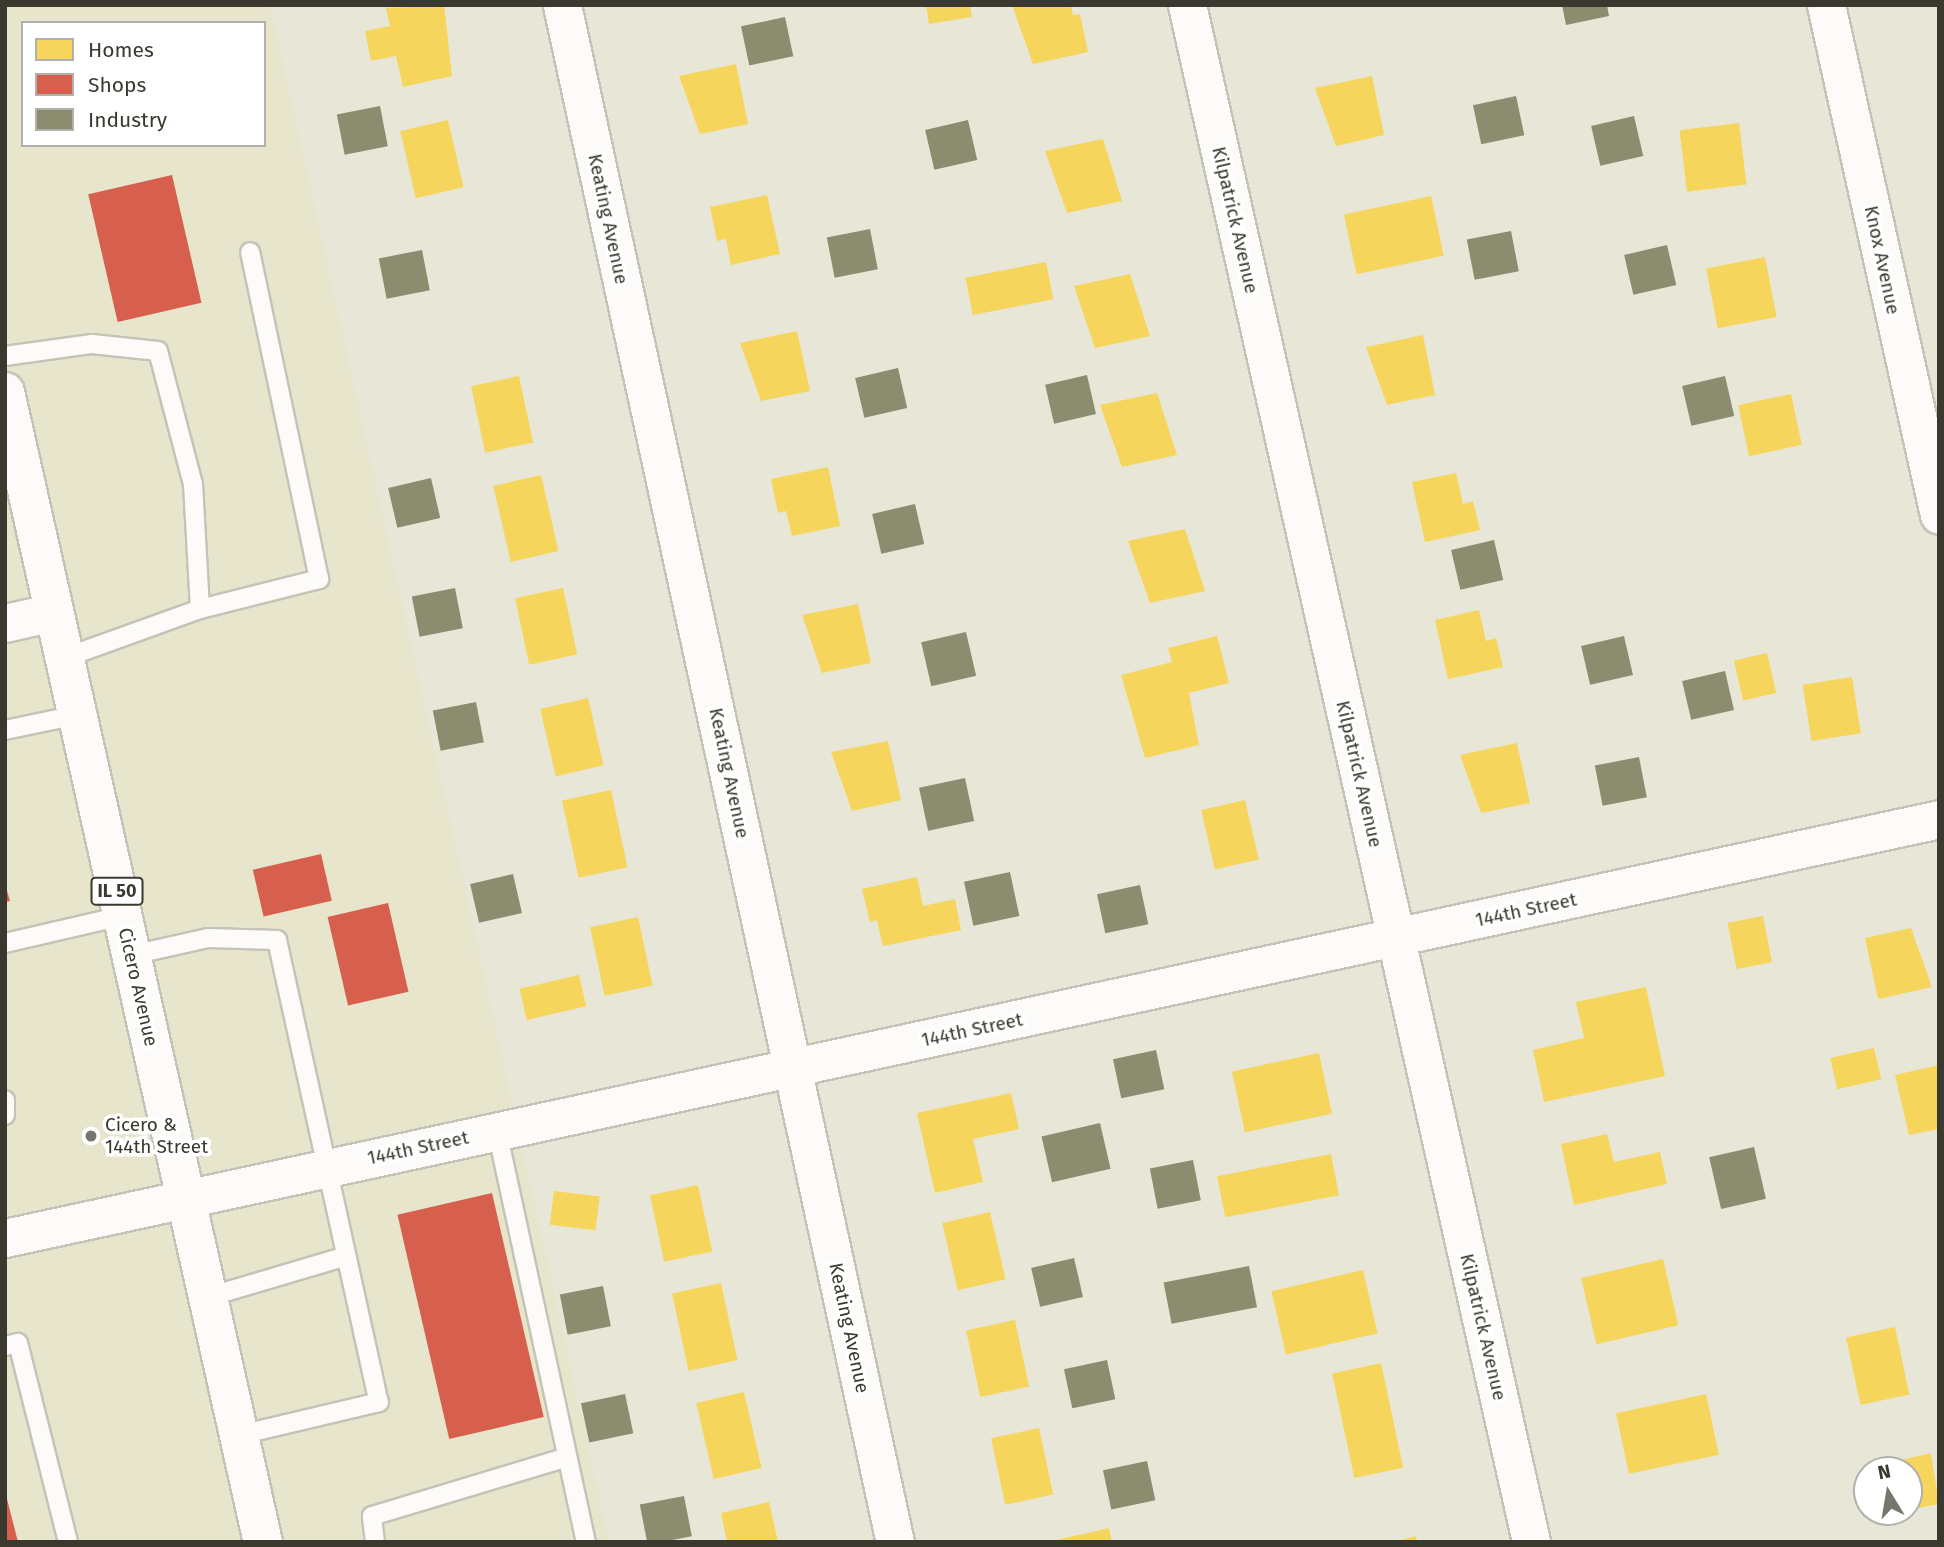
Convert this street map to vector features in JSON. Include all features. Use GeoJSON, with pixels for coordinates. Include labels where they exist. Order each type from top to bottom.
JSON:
{"type":"FeatureCollection","features":[{"type":"Feature","properties":{"kind":"main road","name":"Cicero Avenue"},"geometry":{"type":"LineString","coordinates":[[5,392],[16,495],[54,612],[263,1542]]}},
{"type":"Feature","properties":{"kind":"street","name":"Keating Avenue"},"geometry":{"type":"LineString","coordinates":[[562,5],[895,1542]]}},
{"type":"Feature","properties":{"kind":"street","name":"Kilpatrick Avenue"},"geometry":{"type":"LineString","coordinates":[[1187,5],[1531,1542]]}},
{"type":"Feature","properties":{"kind":"street","name":"Knox Avenue"},"geometry":{"type":"LineString","coordinates":[[1826,5],[1939,515]]}},
{"type":"Feature","properties":{"kind":"street"},"geometry":{"type":"LineString","coordinates":[[5,623],[54,612]]}},
{"type":"Feature","properties":{"kind":"street","name":"144th Street"},"geometry":{"type":"LineString","coordinates":[[5,1238],[1396,939],[1939,819]]}},
{"type":"Feature","properties":{"kind":"lane"},"geometry":{"type":"LineString","coordinates":[[64,658],[200,610],[319,579],[250,252]]}},
{"type":"Feature","properties":{"kind":"lane"},"geometry":{"type":"LineString","coordinates":[[5,356],[93,344],[158,351],[193,484],[200,610]]}},
{"type":"Feature","properties":{"kind":"lane"},"geometry":{"type":"LineString","coordinates":[[5,730],[77,715]]}},
{"type":"Feature","properties":{"kind":"lane"},"geometry":{"type":"LineString","coordinates":[[5,943],[122,916]]}},
{"type":"Feature","properties":{"kind":"lane"},"geometry":{"type":"LineString","coordinates":[[132,956],[208,939],[277,940],[379,1402],[239,1435]]}},
{"type":"Feature","properties":{"kind":"lane"},"geometry":{"type":"LineString","coordinates":[[5,1100],[5,1115]]}},
{"type":"Feature","properties":{"kind":"lane"},"geometry":{"type":"LineString","coordinates":[[497,1132],[586,1542]]}},
{"type":"Feature","properties":{"kind":"lane"},"geometry":{"type":"LineString","coordinates":[[208,1297],[346,1256]]}},
{"type":"Feature","properties":{"kind":"lane"},"geometry":{"type":"LineString","coordinates":[[5,1346],[18,1343],[68,1542]]}},
{"type":"Feature","properties":{"kind":"lane"},"geometry":{"type":"LineString","coordinates":[[375,1542],[372,1516],[567,1457]]}},
{"type":"Feature","properties":{"kind":"shaded area"},"geometry":{"type":"Polygon","coordinates":[[[5,5],[270,5],[609,1542],[5,1542],[5,5]]]}},
{"type":"Feature","properties":{"kind":"building: Homes"},"geometry":{"type":"Polygon","coordinates":[[[444,5],[452,76],[403,87],[396,56],[371,61],[365,31],[390,26],[386,8],[444,5]]]}},
{"type":"Feature","properties":{"kind":"building: Homes"},"geometry":{"type":"Polygon","coordinates":[[[926,5],[970,5],[972,17],[929,24],[926,5]]]}},
{"type":"Feature","properties":{"kind":"building: Homes"},"geometry":{"type":"Polygon","coordinates":[[[1012,5],[1071,5],[1073,15],[1080,14],[1088,52],[1033,64],[1012,5]]]}},
{"type":"Feature","properties":{"kind":"building: Homes"},"geometry":{"type":"Polygon","coordinates":[[[736,64],[748,124],[700,134],[679,76],[736,64]]]}},
{"type":"Feature","properties":{"kind":"building: Homes"},"geometry":{"type":"Polygon","coordinates":[[[1372,76],[1384,135],[1336,146],[1315,88],[1372,76]]]}},
{"type":"Feature","properties":{"kind":"building: Homes"},"geometry":{"type":"Polygon","coordinates":[[[448,120],[464,187],[416,198],[400,131],[448,120]]]}},
{"type":"Feature","properties":{"kind":"building: Homes"},"geometry":{"type":"Polygon","coordinates":[[[1739,123],[1747,185],[1687,192],[1679,130],[1739,123]]]}},
{"type":"Feature","properties":{"kind":"building: Homes"},"geometry":{"type":"Polygon","coordinates":[[[1103,139],[1122,201],[1067,213],[1045,151],[1103,139]]]}},
{"type":"Feature","properties":{"kind":"building: Homes"},"geometry":{"type":"Polygon","coordinates":[[[767,195],[780,254],[731,265],[726,239],[717,241],[710,207],[767,195]]]}},
{"type":"Feature","properties":{"kind":"building: Homes"},"geometry":{"type":"Polygon","coordinates":[[[1431,196],[1444,256],[1357,274],[1344,215],[1431,196]]]}},
{"type":"Feature","properties":{"kind":"building: Homes"},"geometry":{"type":"Polygon","coordinates":[[[1765,257],[1777,317],[1718,328],[1706,268],[1765,257]]]}},
{"type":"Feature","properties":{"kind":"building: Homes"},"geometry":{"type":"Polygon","coordinates":[[[1046,262],[1053,299],[973,315],[966,278],[1046,262]]]}},
{"type":"Feature","properties":{"kind":"building: Homes"},"geometry":{"type":"Polygon","coordinates":[[[1130,274],[1150,336],[1095,348],[1074,286],[1130,274]]]}},
{"type":"Feature","properties":{"kind":"building: Homes"},"geometry":{"type":"Polygon","coordinates":[[[797,331],[810,391],[761,401],[740,343],[797,331]]]}},
{"type":"Feature","properties":{"kind":"building: Homes"},"geometry":{"type":"Polygon","coordinates":[[[1423,335],[1435,395],[1387,405],[1366,347],[1423,335]]]}},
{"type":"Feature","properties":{"kind":"building: Homes"},"geometry":{"type":"Polygon","coordinates":[[[519,376],[533,443],[485,453],[471,386],[519,376]]]}},
{"type":"Feature","properties":{"kind":"building: Homes"},"geometry":{"type":"Polygon","coordinates":[[[1157,393],[1177,455],[1122,467],[1100,405],[1157,393]]]}},
{"type":"Feature","properties":{"kind":"building: Homes"},"geometry":{"type":"Polygon","coordinates":[[[1791,394],[1802,445],[1749,456],[1738,405],[1791,394]]]}},
{"type":"Feature","properties":{"kind":"building: Homes"},"geometry":{"type":"Polygon","coordinates":[[[828,467],[840,526],[792,536],[786,511],[778,513],[771,479],[828,467]]]}},
{"type":"Feature","properties":{"kind":"building: Homes"},"geometry":{"type":"Polygon","coordinates":[[[1456,473],[1463,504],[1473,501],[1480,530],[1425,542],[1412,482],[1456,473]]]}},
{"type":"Feature","properties":{"kind":"building: Homes"},"geometry":{"type":"Polygon","coordinates":[[[541,475],[559,551],[511,562],[493,486],[541,475]]]}},
{"type":"Feature","properties":{"kind":"building: Homes"},"geometry":{"type":"Polygon","coordinates":[[[1185,529],[1205,591],[1150,603],[1128,541],[1185,529]]]}},
{"type":"Feature","properties":{"kind":"building: Homes"},"geometry":{"type":"Polygon","coordinates":[[[563,588],[577,655],[529,665],[515,598],[563,588]]]}},
{"type":"Feature","properties":{"kind":"building: Homes"},"geometry":{"type":"Polygon","coordinates":[[[858,604],[871,663],[822,673],[802,615],[858,604]]]}},
{"type":"Feature","properties":{"kind":"building: Homes"},"geometry":{"type":"Polygon","coordinates":[[[1479,610],[1486,641],[1496,638],[1503,667],[1448,679],[1435,620],[1479,610]]]}},
{"type":"Feature","properties":{"kind":"building: Homes"},"geometry":{"type":"Polygon","coordinates":[[[1217,636],[1229,683],[1189,693],[1199,745],[1145,758],[1121,675],[1172,662],[1168,648],[1217,636]]]}},
{"type":"Feature","properties":{"kind":"building: Homes"},"geometry":{"type":"Polygon","coordinates":[[[1767,653],[1776,693],[1743,701],[1734,661],[1767,653]]]}},
{"type":"Feature","properties":{"kind":"building: Homes"},"geometry":{"type":"Polygon","coordinates":[[[1852,677],[1861,733],[1812,741],[1803,685],[1852,677]]]}},
{"type":"Feature","properties":{"kind":"building: Homes"},"geometry":{"type":"Polygon","coordinates":[[[588,698],[604,765],[556,776],[540,709],[588,698]]]}},
{"type":"Feature","properties":{"kind":"building: Homes"},"geometry":{"type":"Polygon","coordinates":[[[888,741],[901,800],[852,811],[831,752],[888,741]]]}},
{"type":"Feature","properties":{"kind":"building: Homes"},"geometry":{"type":"Polygon","coordinates":[[[1517,743],[1530,803],[1481,813],[1460,755],[1517,743]]]}},
{"type":"Feature","properties":{"kind":"building: Homes"},"geometry":{"type":"Polygon","coordinates":[[[611,790],[627,867],[579,878],[562,800],[611,790]]]}},
{"type":"Feature","properties":{"kind":"building: Homes"},"geometry":{"type":"Polygon","coordinates":[[[1245,800],[1259,859],[1215,870],[1201,810],[1245,800]]]}},
{"type":"Feature","properties":{"kind":"building: Homes"},"geometry":{"type":"Polygon","coordinates":[[[917,877],[923,906],[955,899],[961,930],[883,946],[877,920],[870,922],[862,889],[917,877]]]}},
{"type":"Feature","properties":{"kind":"building: Homes"},"geometry":{"type":"Polygon","coordinates":[[[1763,916],[1772,962],[1737,969],[1728,923],[1763,916]]]}},
{"type":"Feature","properties":{"kind":"building: Homes"},"geometry":{"type":"Polygon","coordinates":[[[638,917],[653,985],[605,996],[590,927],[638,917]]]}},
{"type":"Feature","properties":{"kind":"building: Homes"},"geometry":{"type":"Polygon","coordinates":[[[1911,928],[1932,987],[1878,999],[1865,938],[1911,928]]]}},
{"type":"Feature","properties":{"kind":"building: Homes"},"geometry":{"type":"Polygon","coordinates":[[[579,975],[586,1006],[527,1020],[520,989],[579,975]]]}},
{"type":"Feature","properties":{"kind":"building: Homes"},"geometry":{"type":"Polygon","coordinates":[[[1646,987],[1665,1076],[1544,1102],[1533,1050],[1584,1038],[1576,1002],[1646,987]]]}},
{"type":"Feature","properties":{"kind":"building: Homes"},"geometry":{"type":"Polygon","coordinates":[[[1874,1048],[1881,1079],[1837,1089],[1830,1058],[1874,1048]]]}},
{"type":"Feature","properties":{"kind":"building: Homes"},"geometry":{"type":"Polygon","coordinates":[[[1319,1053],[1332,1114],[1245,1132],[1232,1072],[1319,1053]]]}},
{"type":"Feature","properties":{"kind":"building: Homes"},"geometry":{"type":"Polygon","coordinates":[[[1939,1065],[1939,1129],[1909,1135],[1895,1075],[1939,1065]]]}},
{"type":"Feature","properties":{"kind":"building: Homes"},"geometry":{"type":"Polygon","coordinates":[[[1011,1093],[1019,1129],[973,1139],[983,1182],[935,1193],[917,1113],[1011,1093]]]}},
{"type":"Feature","properties":{"kind":"building: Homes"},"geometry":{"type":"Polygon","coordinates":[[[1607,1134],[1614,1162],[1660,1152],[1667,1184],[1574,1205],[1561,1144],[1607,1134]]]}},
{"type":"Feature","properties":{"kind":"building: Homes"},"geometry":{"type":"Polygon","coordinates":[[[1331,1154],[1339,1195],[1225,1217],[1217,1176],[1331,1154]]]}},
{"type":"Feature","properties":{"kind":"building: Homes"},"geometry":{"type":"Polygon","coordinates":[[[698,1185],[712,1252],[664,1262],[650,1195],[698,1185]]]}},
{"type":"Feature","properties":{"kind":"building: Homes"},"geometry":{"type":"Polygon","coordinates":[[[554,1191],[600,1197],[596,1230],[550,1225],[554,1191]]]}},
{"type":"Feature","properties":{"kind":"building: Homes"},"geometry":{"type":"Polygon","coordinates":[[[990,1212],[1006,1279],[958,1290],[942,1223],[990,1212]]]}},
{"type":"Feature","properties":{"kind":"building: Homes"},"geometry":{"type":"Polygon","coordinates":[[[1663,1259],[1678,1325],[1596,1344],[1581,1278],[1663,1259]]]}},
{"type":"Feature","properties":{"kind":"building: Homes"},"geometry":{"type":"Polygon","coordinates":[[[1363,1270],[1378,1333],[1286,1354],[1271,1291],[1363,1270]]]}},
{"type":"Feature","properties":{"kind":"building: Homes"},"geometry":{"type":"Polygon","coordinates":[[[721,1283],[737,1360],[689,1371],[672,1293],[721,1283]]]}},
{"type":"Feature","properties":{"kind":"building: Homes"},"geometry":{"type":"Polygon","coordinates":[[[1015,1320],[1029,1387],[980,1397],[966,1330],[1015,1320]]]}},
{"type":"Feature","properties":{"kind":"building: Homes"},"geometry":{"type":"Polygon","coordinates":[[[1895,1327],[1909,1394],[1860,1405],[1846,1337],[1895,1327]]]}},
{"type":"Feature","properties":{"kind":"building: Homes"},"geometry":{"type":"Polygon","coordinates":[[[1381,1363],[1403,1468],[1354,1478],[1332,1373],[1381,1363]]]}},
{"type":"Feature","properties":{"kind":"building: Homes"},"geometry":{"type":"Polygon","coordinates":[[[744,1392],[762,1468],[714,1479],[696,1403],[744,1392]]]}},
{"type":"Feature","properties":{"kind":"building: Homes"},"geometry":{"type":"Polygon","coordinates":[[[1706,1394],[1719,1455],[1629,1474],[1616,1413],[1706,1394]]]}},
{"type":"Feature","properties":{"kind":"building: Homes"},"geometry":{"type":"Polygon","coordinates":[[[1039,1428],[1053,1495],[1005,1505],[991,1438],[1039,1428]]]}},
{"type":"Feature","properties":{"kind":"building: Homes"},"geometry":{"type":"Polygon","coordinates":[[[1931,1453],[1939,1504],[1923,1507],[1923,1456],[1918,1456],[1931,1453]]]}},
{"type":"Feature","properties":{"kind":"building: Homes"},"geometry":{"type":"Polygon","coordinates":[[[769,1502],[778,1542],[727,1542],[721,1513],[769,1502]]]}},
{"type":"Feature","properties":{"kind":"building: Homes"},"geometry":{"type":"Polygon","coordinates":[[[1109,1528],[1112,1542],[1052,1542],[1052,1541],[1109,1528]]]}},
{"type":"Feature","properties":{"kind":"building: Homes"},"geometry":{"type":"Polygon","coordinates":[[[1416,1536],[1417,1542],[1397,1542],[1397,1541],[1416,1536]]]}},
{"type":"Feature","properties":{"kind":"building: Shops"},"geometry":{"type":"Polygon","coordinates":[[[172,175],[201,303],[118,322],[88,194],[172,175]]]}},
{"type":"Feature","properties":{"kind":"building: Shops"},"geometry":{"type":"Polygon","coordinates":[[[321,854],[332,901],[264,917],[253,870],[321,854]]]}},
{"type":"Feature","properties":{"kind":"building: Shops"},"geometry":{"type":"Polygon","coordinates":[[[5,884],[10,901],[5,902],[5,884]]]}},
{"type":"Feature","properties":{"kind":"building: Shops"},"geometry":{"type":"Polygon","coordinates":[[[388,903],[408,992],[348,1006],[328,917],[388,903]]]}},
{"type":"Feature","properties":{"kind":"building: Shops"},"geometry":{"type":"Polygon","coordinates":[[[492,1193],[544,1417],[449,1439],[397,1215],[492,1193]]]}},
{"type":"Feature","properties":{"kind":"building: Shops"},"geometry":{"type":"Polygon","coordinates":[[[6,1495],[18,1542],[5,1542],[6,1495]]]}},
{"type":"Feature","properties":{"kind":"building: Industry"},"geometry":{"type":"Polygon","coordinates":[[[1562,5],[1607,5],[1609,16],[1566,25],[1562,5]]]}},
{"type":"Feature","properties":{"kind":"building: Industry"},"geometry":{"type":"Polygon","coordinates":[[[785,17],[793,56],[749,65],[741,26],[785,17]]]}},
{"type":"Feature","properties":{"kind":"building: Industry"},"geometry":{"type":"Polygon","coordinates":[[[1516,96],[1524,135],[1481,144],[1473,105],[1516,96]]]}},
{"type":"Feature","properties":{"kind":"building: Industry"},"geometry":{"type":"Polygon","coordinates":[[[380,106],[388,146],[345,155],[337,114],[380,106]]]}},
{"type":"Feature","properties":{"kind":"building: Industry"},"geometry":{"type":"Polygon","coordinates":[[[1634,116],[1643,156],[1600,166],[1591,126],[1634,116]]]}},
{"type":"Feature","properties":{"kind":"building: Industry"},"geometry":{"type":"Polygon","coordinates":[[[968,120],[977,160],[934,170],[925,130],[968,120]]]}},
{"type":"Feature","properties":{"kind":"building: Industry"},"geometry":{"type":"Polygon","coordinates":[[[870,229],[878,269],[835,278],[827,237],[870,229]]]}},
{"type":"Feature","properties":{"kind":"building: Industry"},"geometry":{"type":"Polygon","coordinates":[[[1511,231],[1519,271],[1475,280],[1467,240],[1511,231]]]}},
{"type":"Feature","properties":{"kind":"building: Industry"},"geometry":{"type":"Polygon","coordinates":[[[1667,245],[1676,285],[1633,295],[1624,255],[1667,245]]]}},
{"type":"Feature","properties":{"kind":"building: Industry"},"geometry":{"type":"Polygon","coordinates":[[[422,250],[430,290],[387,299],[379,258],[422,250]]]}},
{"type":"Feature","properties":{"kind":"building: Industry"},"geometry":{"type":"Polygon","coordinates":[[[898,368],[907,408],[864,418],[855,378],[898,368]]]}},
{"type":"Feature","properties":{"kind":"building: Industry"},"geometry":{"type":"Polygon","coordinates":[[[1087,375],[1096,414],[1054,424],[1045,385],[1087,375]]]}},
{"type":"Feature","properties":{"kind":"building: Industry"},"geometry":{"type":"Polygon","coordinates":[[[1725,376],[1734,416],[1691,426],[1682,386],[1725,376]]]}},
{"type":"Feature","properties":{"kind":"building: Industry"},"geometry":{"type":"Polygon","coordinates":[[[431,478],[440,518],[397,528],[388,488],[431,478]]]}},
{"type":"Feature","properties":{"kind":"building: Industry"},"geometry":{"type":"Polygon","coordinates":[[[915,504],[924,544],[881,554],[872,514],[915,504]]]}},
{"type":"Feature","properties":{"kind":"building: Industry"},"geometry":{"type":"Polygon","coordinates":[[[1494,540],[1503,580],[1460,590],[1451,550],[1494,540]]]}},
{"type":"Feature","properties":{"kind":"building: Industry"},"geometry":{"type":"Polygon","coordinates":[[[455,588],[463,628],[420,637],[412,596],[455,588]]]}},
{"type":"Feature","properties":{"kind":"building: Industry"},"geometry":{"type":"Polygon","coordinates":[[[966,632],[976,676],[931,686],[921,642],[966,632]]]}},
{"type":"Feature","properties":{"kind":"building: Industry"},"geometry":{"type":"Polygon","coordinates":[[[1624,636],[1633,675],[1590,685],[1581,646],[1624,636]]]}},
{"type":"Feature","properties":{"kind":"building: Industry"},"geometry":{"type":"Polygon","coordinates":[[[1725,671],[1734,710],[1691,720],[1682,681],[1725,671]]]}},
{"type":"Feature","properties":{"kind":"building: Industry"},"geometry":{"type":"Polygon","coordinates":[[[476,702],[484,742],[441,751],[433,710],[476,702]]]}},
{"type":"Feature","properties":{"kind":"building: Industry"},"geometry":{"type":"Polygon","coordinates":[[[1639,757],[1647,797],[1603,806],[1595,766],[1639,757]]]}},
{"type":"Feature","properties":{"kind":"building: Industry"},"geometry":{"type":"Polygon","coordinates":[[[965,778],[974,821],[928,831],[919,788],[965,778]]]}},
{"type":"Feature","properties":{"kind":"building: Industry"},"geometry":{"type":"Polygon","coordinates":[[[1010,872],[1019,916],[973,926],[964,882],[1010,872]]]}},
{"type":"Feature","properties":{"kind":"building: Industry"},"geometry":{"type":"Polygon","coordinates":[[[513,874],[522,913],[479,923],[470,884],[513,874]]]}},
{"type":"Feature","properties":{"kind":"building: Industry"},"geometry":{"type":"Polygon","coordinates":[[[1140,885],[1148,924],[1105,933],[1097,894],[1140,885]]]}},
{"type":"Feature","properties":{"kind":"building: Industry"},"geometry":{"type":"Polygon","coordinates":[[[1156,1050],[1164,1089],[1121,1098],[1113,1059],[1156,1050]]]}},
{"type":"Feature","properties":{"kind":"building: Industry"},"geometry":{"type":"Polygon","coordinates":[[[1100,1123],[1111,1169],[1052,1182],[1042,1136],[1100,1123]]]}},
{"type":"Feature","properties":{"kind":"building: Industry"},"geometry":{"type":"Polygon","coordinates":[[[1754,1147],[1766,1199],[1721,1209],[1709,1157],[1754,1147]]]}},
{"type":"Feature","properties":{"kind":"building: Industry"},"geometry":{"type":"Polygon","coordinates":[[[1193,1160],[1201,1200],[1158,1209],[1150,1168],[1193,1160]]]}},
{"type":"Feature","properties":{"kind":"building: Industry"},"geometry":{"type":"Polygon","coordinates":[[[1074,1258],[1083,1297],[1040,1307],[1031,1268],[1074,1258]]]}},
{"type":"Feature","properties":{"kind":"building: Industry"},"geometry":{"type":"Polygon","coordinates":[[[1249,1266],[1257,1307],[1172,1324],[1164,1283],[1249,1266]]]}},
{"type":"Feature","properties":{"kind":"building: Industry"},"geometry":{"type":"Polygon","coordinates":[[[603,1286],[611,1326],[568,1335],[560,1294],[603,1286]]]}},
{"type":"Feature","properties":{"kind":"building: Industry"},"geometry":{"type":"Polygon","coordinates":[[[1107,1360],[1115,1399],[1072,1408],[1064,1369],[1107,1360]]]}},
{"type":"Feature","properties":{"kind":"building: Industry"},"geometry":{"type":"Polygon","coordinates":[[[625,1394],[633,1433],[589,1442],[581,1403],[625,1394]]]}},
{"type":"Feature","properties":{"kind":"building: Industry"},"geometry":{"type":"Polygon","coordinates":[[[1147,1461],[1155,1500],[1111,1509],[1103,1470],[1147,1461]]]}},
{"type":"Feature","properties":{"kind":"building: Industry"},"geometry":{"type":"Polygon","coordinates":[[[684,1496],[692,1536],[647,1542],[640,1505],[684,1496]]]}},
{"type":"Feature","properties":{"kind":"place","name":"Cicero & 144th Street"},"geometry":{"type":"Point","coordinates":[91,1136]}}]}
